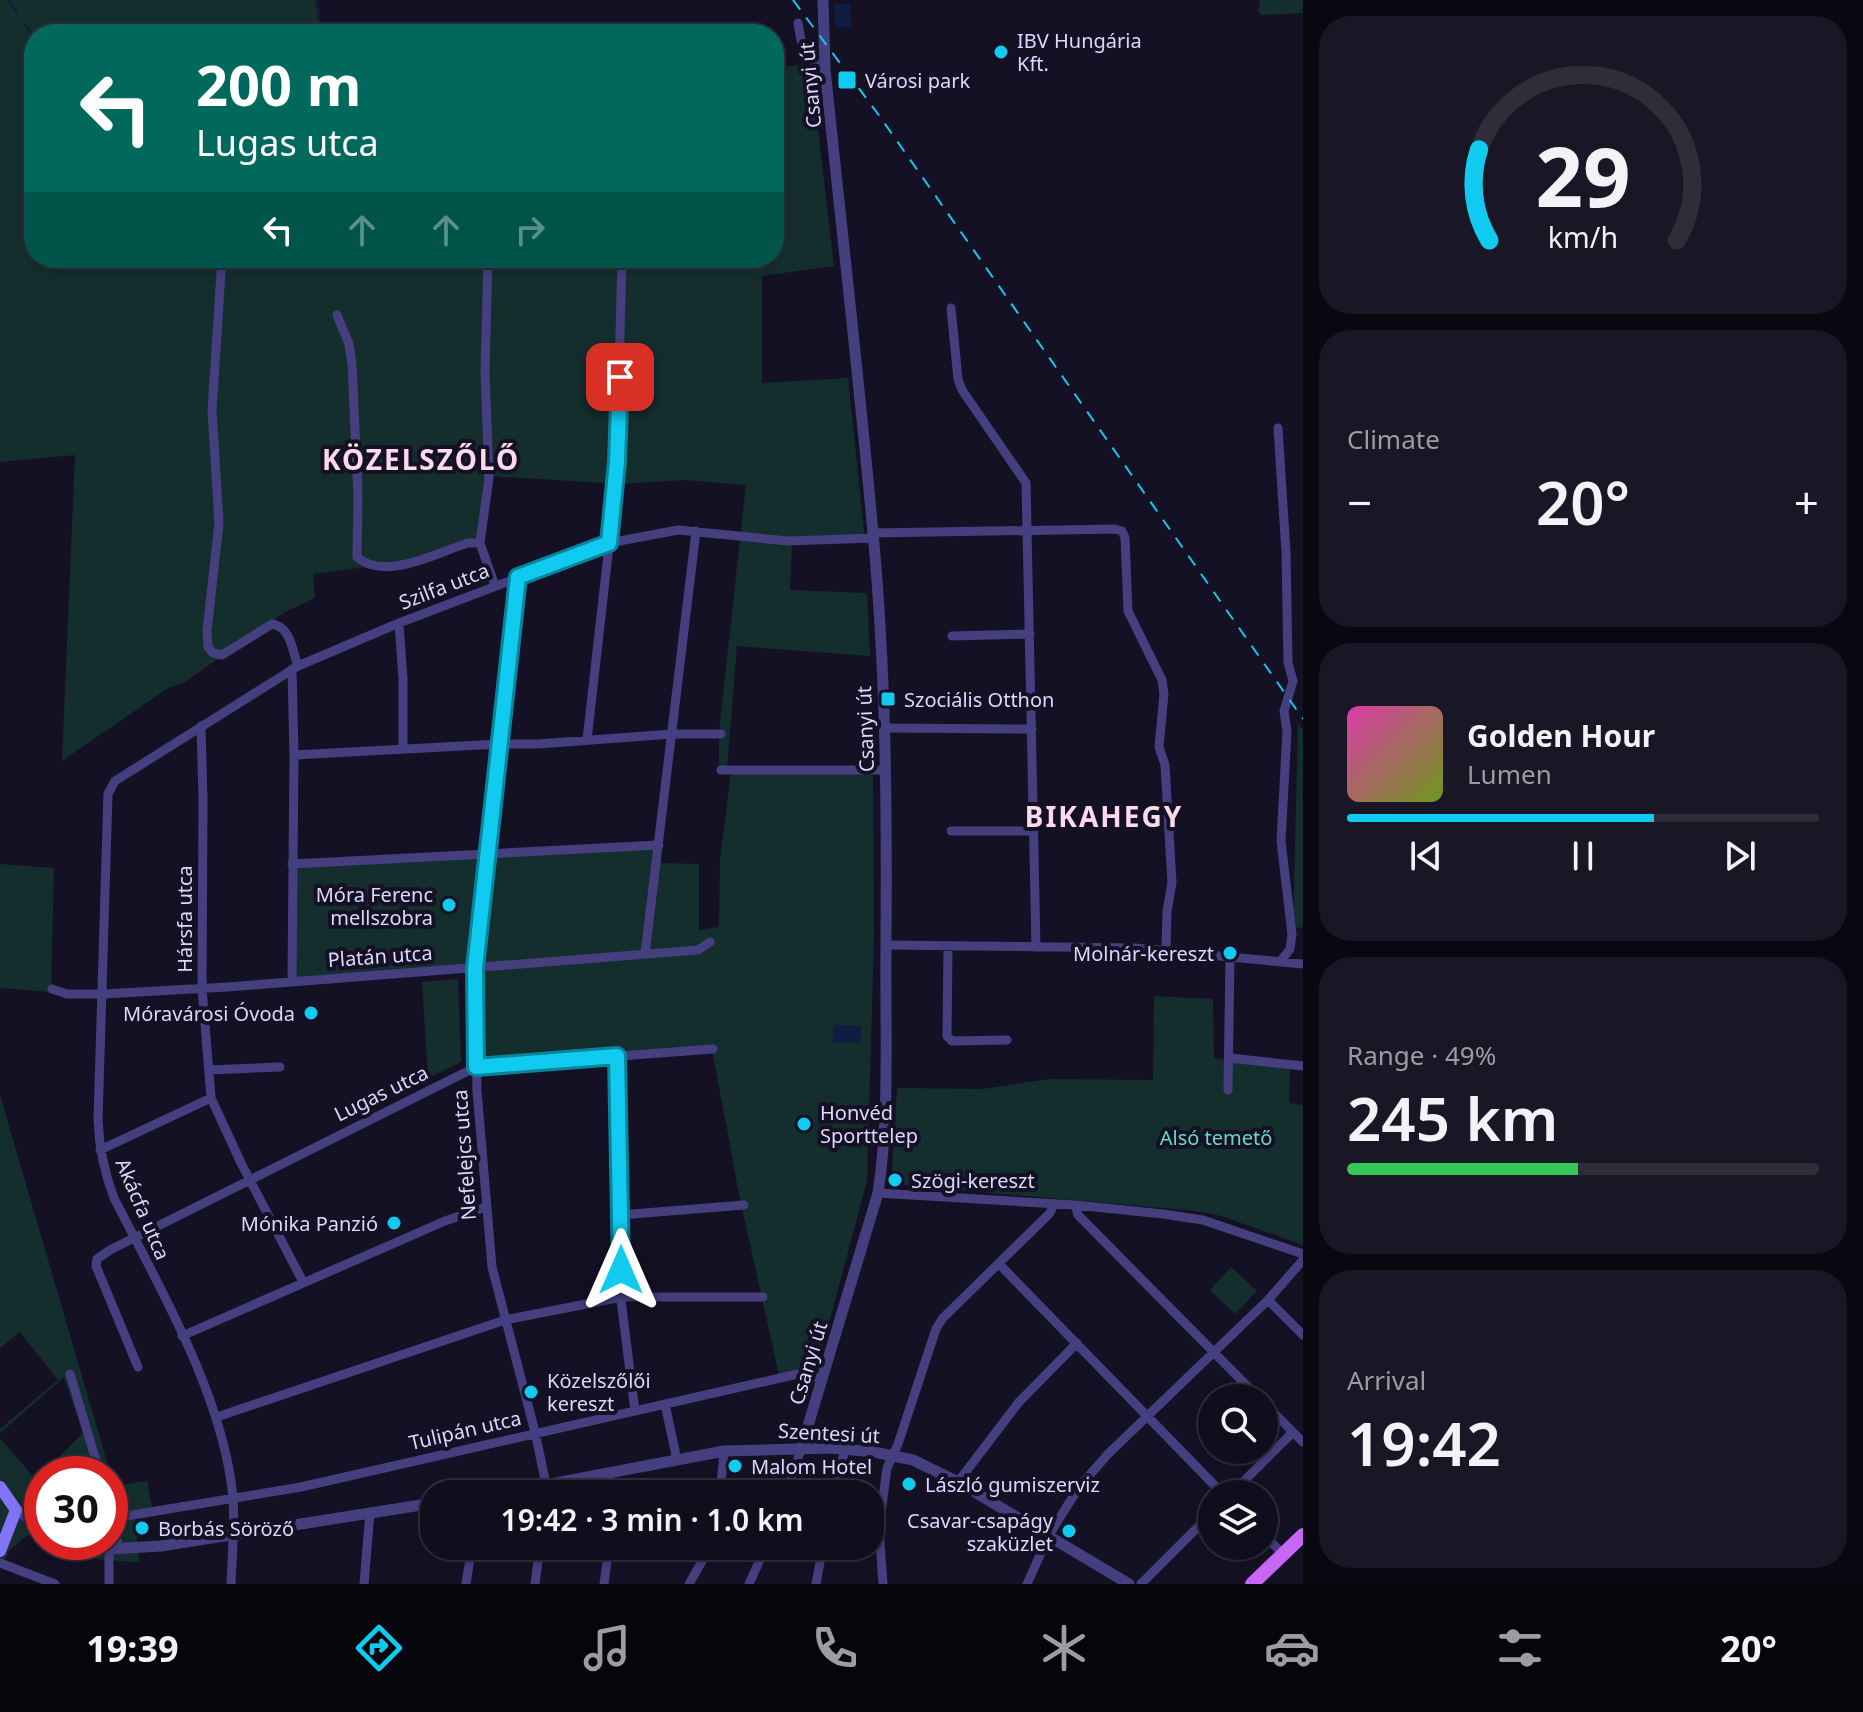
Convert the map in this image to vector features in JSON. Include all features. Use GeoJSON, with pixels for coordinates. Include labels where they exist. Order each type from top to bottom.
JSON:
{"type":"FeatureCollection","features":[{"type":"Feature","properties":{"kind":"main road"},"geometry":{"type":"LineString","coordinates":[[0,1487],[16,1510],[0,1551]]}},
{"type":"Feature","properties":{"kind":"main road"},"geometry":{"type":"LineString","coordinates":[[1252,1584],[1303,1535]]}},
{"type":"Feature","properties":{"kind":"street","name":"Csanyi út"},"geometry":{"type":"LineString","coordinates":[[801,1449],[878,1193],[883,1151],[885,770],[874,536],[825,69],[823,0]]}},
{"type":"Feature","properties":{"kind":"street"},"geometry":{"type":"LineString","coordinates":[[798,23],[803,53],[825,69]]}},
{"type":"Feature","properties":{"kind":"street"},"geometry":{"type":"LineString","coordinates":[[221,268],[212,410],[219,523],[207,631],[208,647],[213,653],[222,655],[272,624],[286,631],[295,668],[292,981]]}},
{"type":"Feature","properties":{"kind":"street"},"geometry":{"type":"LineString","coordinates":[[488,268],[485,371],[489,478],[480,543],[495,586]]}},
{"type":"Feature","properties":{"kind":"street"},"geometry":{"type":"LineString","coordinates":[[587,740],[617,462],[622,268]]}},
{"type":"Feature","properties":{"kind":"street"},"geometry":{"type":"LineString","coordinates":[[951,308],[958,379],[962,390],[1024,478],[1036,947]]}},
{"type":"Feature","properties":{"kind":"street"},"geometry":{"type":"LineString","coordinates":[[337,315],[349,344],[352,364],[358,496],[357,557],[369,565],[398,566],[468,543],[480,543]]}},
{"type":"Feature","properties":{"kind":"street"},"geometry":{"type":"LineString","coordinates":[[1278,428],[1286,552],[1288,663],[1293,681],[1284,711],[1287,731],[1281,841],[1292,934],[1290,949],[1280,962]]}},
{"type":"Feature","properties":{"kind":"street","name":"Szilfa utca"},"geometry":{"type":"LineString","coordinates":[[111,786],[295,668],[399,623],[609,543],[652,533],[696,531],[788,541],[1115,529],[1122,531],[1125,538],[1126,596],[1132,624],[1162,680],[1164,694],[1159,747],[1165,765],[1172,883],[1167,911],[1166,950]]}},
{"type":"Feature","properties":{"kind":"street"},"geometry":{"type":"LineString","coordinates":[[645,954],[696,531]]}},
{"type":"Feature","properties":{"kind":"street","name":"Nefelejcs utca"},"geometry":{"type":"LineString","coordinates":[[518,577],[475,968],[476,1067],[492,1267],[545,1480]]}},
{"type":"Feature","properties":{"kind":"street"},"geometry":{"type":"LineString","coordinates":[[399,623],[403,749]]}},
{"type":"Feature","properties":{"kind":"street"},"geometry":{"type":"LineString","coordinates":[[952,636],[1030,634]]}},
{"type":"Feature","properties":{"kind":"street","name":"Hársfa utca"},"geometry":{"type":"LineString","coordinates":[[201,726],[202,988],[211,1098],[303,1282]]}},
{"type":"Feature","properties":{"kind":"street"},"geometry":{"type":"LineString","coordinates":[[884,728],[1032,729]]}},
{"type":"Feature","properties":{"kind":"street"},"geometry":{"type":"LineString","coordinates":[[294,755],[538,744],[672,734],[721,734]]}},
{"type":"Feature","properties":{"kind":"street"},"geometry":{"type":"LineString","coordinates":[[721,770],[885,770]]}},
{"type":"Feature","properties":{"kind":"street","name":"Akácfa utca"},"geometry":{"type":"LineString","coordinates":[[111,786],[108,794],[98,1119],[100,1150],[109,1184],[217,1417],[233,1498],[231,1584]]}},
{"type":"Feature","properties":{"kind":"street"},"geometry":{"type":"LineString","coordinates":[[951,831],[1034,831]]}},
{"type":"Feature","properties":{"kind":"street"},"geometry":{"type":"LineString","coordinates":[[292,864],[659,845]]}},
{"type":"Feature","properties":{"kind":"street","name":"Platán utca"},"geometry":{"type":"LineString","coordinates":[[52,989],[67,994],[104,994],[202,988],[698,950],[710,942]]}},
{"type":"Feature","properties":{"kind":"street"},"geometry":{"type":"LineString","coordinates":[[886,945],[1166,950],[1303,964]]}},
{"type":"Feature","properties":{"kind":"street"},"geometry":{"type":"LineString","coordinates":[[948,948],[947,1036],[952,1041],[1007,1040]]}},
{"type":"Feature","properties":{"kind":"street"},"geometry":{"type":"LineString","coordinates":[[1228,1090],[1230,957]]}},
{"type":"Feature","properties":{"kind":"street","name":"Lugas utca"},"geometry":{"type":"LineString","coordinates":[[138,1367],[96,1266],[100,1256],[476,1067],[713,1049]]}},
{"type":"Feature","properties":{"kind":"street"},"geometry":{"type":"LineString","coordinates":[[617,1056],[621,1297],[635,1411]]}},
{"type":"Feature","properties":{"kind":"street"},"geometry":{"type":"LineString","coordinates":[[1229,1058],[1303,1066]]}},
{"type":"Feature","properties":{"kind":"street"},"geometry":{"type":"LineString","coordinates":[[209,1070],[280,1067]]}},
{"type":"Feature","properties":{"kind":"street"},"geometry":{"type":"LineString","coordinates":[[100,1150],[211,1098]]}},
{"type":"Feature","properties":{"kind":"street"},"geometry":{"type":"LineString","coordinates":[[878,1193],[1075,1205],[1203,1220],[1303,1254]]}},
{"type":"Feature","properties":{"kind":"street"},"geometry":{"type":"LineString","coordinates":[[883,1584],[879,1528],[887,1468],[942,1319],[1050,1213],[1054,1204]]}},
{"type":"Feature","properties":{"kind":"street"},"geometry":{"type":"LineString","coordinates":[[620,1215],[744,1205]]}},
{"type":"Feature","properties":{"kind":"street"},"geometry":{"type":"LineString","coordinates":[[1075,1205],[1078,1215],[1245,1384]]}},
{"type":"Feature","properties":{"kind":"street"},"geometry":{"type":"LineString","coordinates":[[182,1336],[303,1282],[486,1207]]}},
{"type":"Feature","properties":{"kind":"street"},"geometry":{"type":"LineString","coordinates":[[1027,1584],[1049,1535],[1079,1487],[1147,1416],[1268,1300],[1303,1260]]}},
{"type":"Feature","properties":{"kind":"street"},"geometry":{"type":"LineString","coordinates":[[999,1264],[1209,1480]]}},
{"type":"Feature","properties":{"kind":"street"},"geometry":{"type":"LineString","coordinates":[[217,1417],[505,1320],[621,1297],[763,1297]]}},
{"type":"Feature","properties":{"kind":"street"},"geometry":{"type":"LineString","coordinates":[[1268,1300],[1303,1335]]}},
{"type":"Feature","properties":{"kind":"street"},"geometry":{"type":"LineString","coordinates":[[958,1482],[1019,1402],[1077,1343]]}},
{"type":"Feature","properties":{"kind":"street"},"geometry":{"type":"LineString","coordinates":[[70,1374],[95,1456]]}},
{"type":"Feature","properties":{"kind":"street","name":"Tulipán utca"},"geometry":{"type":"LineString","coordinates":[[128,1515],[301,1487],[792,1375],[804,1374],[822,1379]]}},
{"type":"Feature","properties":{"kind":"street"},"geometry":{"type":"LineString","coordinates":[[665,1404],[677,1460]]}},
{"type":"Feature","properties":{"kind":"street"},"geometry":{"type":"LineString","coordinates":[[1278,1417],[1303,1442]]}},
{"type":"Feature","properties":{"kind":"street"},"geometry":{"type":"LineString","coordinates":[[1245,1480],[1293,1432]]}},
{"type":"Feature","properties":{"kind":"street"},"geometry":{"type":"LineString","coordinates":[[791,1480],[801,1449]]}},
{"type":"Feature","properties":{"kind":"street"},"geometry":{"type":"LineString","coordinates":[[837,1480],[845,1449]]}},
{"type":"Feature","properties":{"kind":"street","name":"Szentesi út"},"geometry":{"type":"LineString","coordinates":[[588,1480],[724,1451],[845,1449],[892,1454],[930,1467],[958,1482],[1129,1584]]}},
{"type":"Feature","properties":{"kind":"street"},"geometry":{"type":"LineString","coordinates":[[721,1480],[724,1451]]}},
{"type":"Feature","properties":{"kind":"street"},"geometry":{"type":"LineString","coordinates":[[608,1475],[608,1480]]}},
{"type":"Feature","properties":{"kind":"street"},"geometry":{"type":"LineString","coordinates":[[128,1548],[161,1546],[420,1505]]}},
{"type":"Feature","properties":{"kind":"street"},"geometry":{"type":"LineString","coordinates":[[16,1510],[24,1515]]}},
{"type":"Feature","properties":{"kind":"street"},"geometry":{"type":"LineString","coordinates":[[364,1584],[370,1512]]}},
{"type":"Feature","properties":{"kind":"street"},"geometry":{"type":"LineString","coordinates":[[1141,1584],[1198,1527]]}},
{"type":"Feature","properties":{"kind":"street"},"geometry":{"type":"LineString","coordinates":[[1278,1549],[1283,1554]]}},
{"type":"Feature","properties":{"kind":"street"},"geometry":{"type":"LineString","coordinates":[[109,1584],[112,1560]]}},
{"type":"Feature","properties":{"kind":"street"},"geometry":{"type":"LineString","coordinates":[[466,1584],[470,1560]]}},
{"type":"Feature","properties":{"kind":"street"},"geometry":{"type":"LineString","coordinates":[[535,1584],[538,1560]]}},
{"type":"Feature","properties":{"kind":"street"},"geometry":{"type":"LineString","coordinates":[[604,1584],[607,1560]]}},
{"type":"Feature","properties":{"kind":"street"},"geometry":{"type":"LineString","coordinates":[[689,1584],[703,1560]]}},
{"type":"Feature","properties":{"kind":"street"},"geometry":{"type":"LineString","coordinates":[[749,1584],[760,1560]]}},
{"type":"Feature","properties":{"kind":"street"},"geometry":{"type":"LineString","coordinates":[[816,1584],[820,1560]]}},
{"type":"Feature","properties":{"kind":"street"},"geometry":{"type":"LineString","coordinates":[[0,1563],[32,1580],[55,1584]]}},
{"type":"Feature","properties":{"kind":"green space"},"geometry":{"type":"Polygon","coordinates":[[[0,0],[316,0],[319,24],[24,24],[24,268],[784,268],[784,66],[806,65],[811,69],[834,266],[762,276],[762,383],[848,378],[865,540],[792,543],[790,590],[867,593],[870,656],[737,646],[727,769],[719,771],[719,731],[746,485],[684,480],[619,484],[491,476],[482,540],[412,561],[313,574],[315,598],[285,612],[185,682],[168,688],[62,761],[75,455],[0,462],[0,0]]]}},
{"type":"Feature","properties":{"kind":"green space"},"geometry":{"type":"Polygon","coordinates":[[[1260,0],[1303,0],[1303,13],[1261,15],[1258,11],[1260,0]]]}},
{"type":"Feature","properties":{"kind":"green space"},"geometry":{"type":"Polygon","coordinates":[[[1298,724],[1303,730],[1303,928],[1293,927],[1298,724]]]}},
{"type":"Feature","properties":{"kind":"green space"},"geometry":{"type":"Polygon","coordinates":[[[873,770],[874,937],[867,1181],[814,1379],[804,1375],[780,1380],[740,1199],[712,1049],[476,1067],[474,968],[292,981],[292,864],[659,845],[657,863],[699,864],[699,930],[719,927],[720,860],[731,772],[873,770]]]}},
{"type":"Feature","properties":{"kind":"green space"},"geometry":{"type":"Polygon","coordinates":[[[0,864],[54,868],[51,992],[0,988],[0,864]]]}},
{"type":"Feature","properties":{"kind":"green space"},"geometry":{"type":"Polygon","coordinates":[[[458,979],[461,1062],[428,1078],[422,982],[458,979]]]}},
{"type":"Feature","properties":{"kind":"green space","name":"Alsó temető"},"geometry":{"type":"Polygon","coordinates":[[[1154,996],[1213,999],[1214,1058],[1290,1066],[1289,1103],[1303,1105],[1303,1245],[1221,1216],[1196,1211],[891,1184],[897,1088],[983,1089],[1049,1079],[1153,1080],[1154,996]]]}},
{"type":"Feature","properties":{"kind":"green space"},"geometry":{"type":"Polygon","coordinates":[[[0,1095],[105,1456],[60,1456],[83,1433],[64,1377],[0,1433],[0,1429],[58,1380],[20,1332],[0,1348],[0,1095]]]}},
{"type":"Feature","properties":{"kind":"green space"},"geometry":{"type":"Polygon","coordinates":[[[1231,1267],[1257,1291],[1235,1314],[1210,1290],[1231,1267]]]}},
{"type":"Feature","properties":{"kind":"green space"},"geometry":{"type":"Polygon","coordinates":[[[0,1438],[24,1466],[24,1538],[11,1549],[0,1568],[0,1438]]]}},
{"type":"Feature","properties":{"kind":"green space"},"geometry":{"type":"Polygon","coordinates":[[[147,1481],[153,1512],[135,1516],[139,1562],[100,1560],[128,1560],[128,1484],[147,1481]]]}},
{"type":"Feature","properties":{"kind":"water"},"geometry":{"type":"Polygon","coordinates":[[[834,4],[850,4],[851,27],[835,27],[834,4]]]}},
{"type":"Feature","properties":{"kind":"water"},"geometry":{"type":"Polygon","coordinates":[[[834,1025],[861,1026],[860,1043],[833,1043],[834,1025]]]}},
{"type":"Feature","properties":{"kind":"waterway"},"geometry":{"type":"LineString","coordinates":[[8,0],[18,14]]}},
{"type":"Feature","properties":{"kind":"waterway"},"geometry":{"type":"LineString","coordinates":[[318,0],[320,24]]}},
{"type":"Feature","properties":{"kind":"railway"},"geometry":{"type":"LineString","coordinates":[[793,0],[878,114],[1303,719]]}},
{"type":"Feature","properties":{"kind":"place","name":"IBV Hungária Kft."},"geometry":{"type":"Point","coordinates":[1001,52]}},
{"type":"Feature","properties":{"kind":"place","name":"Városi park"},"geometry":{"type":"Point","coordinates":[847,80]}},
{"type":"Feature","properties":{"kind":"place","name":"Szociális Otthon"},"geometry":{"type":"Point","coordinates":[888,699]}},
{"type":"Feature","properties":{"kind":"place","name":"Móra Ferenc mellszobra"},"geometry":{"type":"Point","coordinates":[449,905]}},
{"type":"Feature","properties":{"kind":"place","name":"Molnár-kereszt"},"geometry":{"type":"Point","coordinates":[1230,953]}},
{"type":"Feature","properties":{"kind":"place","name":"Móravárosi Óvoda"},"geometry":{"type":"Point","coordinates":[311,1013]}},
{"type":"Feature","properties":{"kind":"place","name":"Honvéd Sporttelep"},"geometry":{"type":"Point","coordinates":[804,1124]}},
{"type":"Feature","properties":{"kind":"place","name":"Szögi-kereszt"},"geometry":{"type":"Point","coordinates":[895,1180]}},
{"type":"Feature","properties":{"kind":"place","name":"Mónika Panzió"},"geometry":{"type":"Point","coordinates":[394,1223]}},
{"type":"Feature","properties":{"kind":"place","name":"Közelszőlői kereszt"},"geometry":{"type":"Point","coordinates":[531,1392]}},
{"type":"Feature","properties":{"kind":"place","name":"Malom Hotel"},"geometry":{"type":"Point","coordinates":[735,1466]}},
{"type":"Feature","properties":{"kind":"place","name":"László gumiszerviz"},"geometry":{"type":"Point","coordinates":[909,1484]}},
{"type":"Feature","properties":{"kind":"place","name":"Borbás Söröző"},"geometry":{"type":"Point","coordinates":[142,1528]}},
{"type":"Feature","properties":{"kind":"place","name":"Csavar-csapágy szaküzlet"},"geometry":{"type":"Point","coordinates":[1069,1531]}},
{"type":"Feature","properties":{"kind":"district","name":"KÖZELSZŐLŐ"},"geometry":{"type":"Point","coordinates":[421,459]}},
{"type":"Feature","properties":{"kind":"district","name":"BIKAHEGY"},"geometry":{"type":"Point","coordinates":[1104,816]}},
{"type":"Feature","properties":{"kind":"route"},"geometry":{"type":"LineString","coordinates":[[620,377],[617,462],[609,543],[518,577],[475,968],[476,1067],[617,1056],[621,1270]]}}]}
